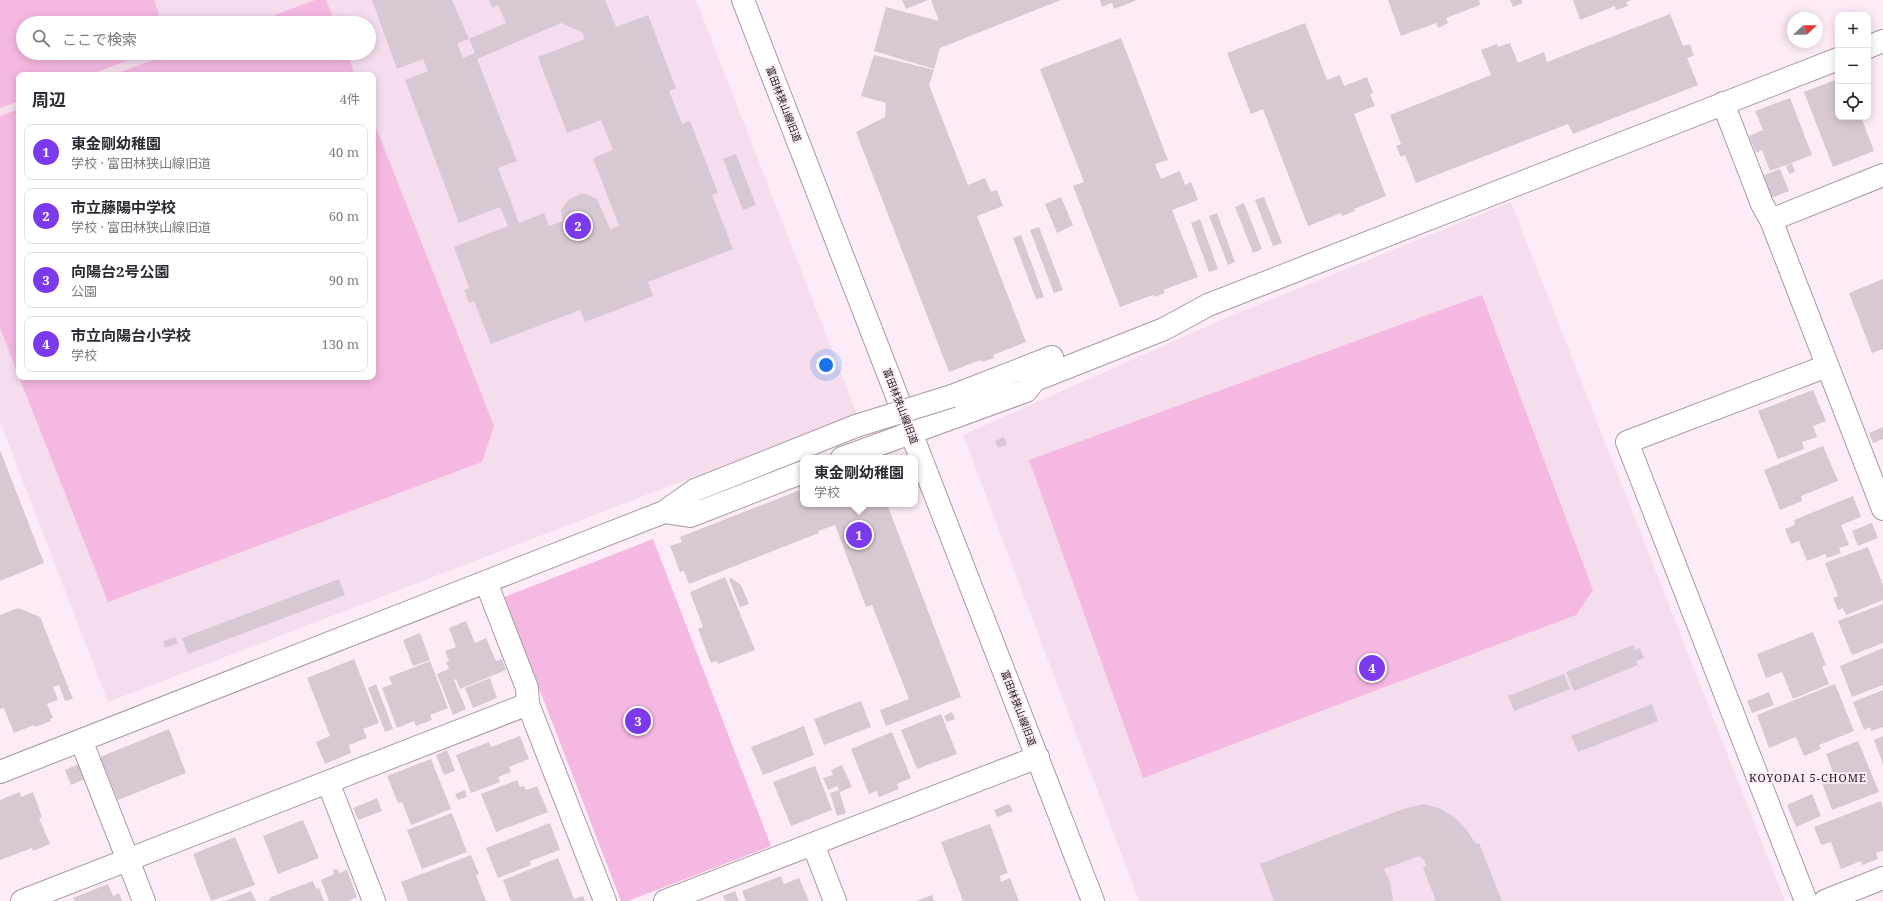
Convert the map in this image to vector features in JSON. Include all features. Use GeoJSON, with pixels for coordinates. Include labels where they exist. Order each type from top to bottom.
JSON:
{"type":"FeatureCollection","features":[{"type":"Feature","properties":{"kind":"street","name":"富田林狭山線旧道"},"geometry":{"type":"LineString","coordinates":[[743,0],[1093,901]]}},
{"type":"Feature","properties":{"kind":"street"},"geometry":{"type":"LineString","coordinates":[[1871,46],[1883,41]]}},
{"type":"Feature","properties":{"kind":"street"},"geometry":{"type":"LineString","coordinates":[[850,455],[1026,391],[1035,380],[1164,329],[1208,305],[1835,60]]}},
{"type":"Feature","properties":{"kind":"street"},"geometry":{"type":"LineString","coordinates":[[1723,104],[1762,204],[1771,220],[1883,509]]}},
{"type":"Feature","properties":{"kind":"street"},"geometry":{"type":"LineString","coordinates":[[1771,220],[1883,175]]}},
{"type":"Feature","properties":{"kind":"street"},"geometry":{"type":"LineString","coordinates":[[0,772],[664,512],[695,490],[856,426],[952,396],[1165,313],[1208,305]]}},
{"type":"Feature","properties":{"kind":"street"},"geometry":{"type":"LineString","coordinates":[[1806,901],[1627,442],[1827,366]]}},
{"type":"Feature","properties":{"kind":"street"},"geometry":{"type":"LineString","coordinates":[[664,512],[690,516],[800,473]]}},
{"type":"Feature","properties":{"kind":"street"},"geometry":{"type":"LineString","coordinates":[[486,582],[527,688],[528,704],[605,901]]}},
{"type":"Feature","properties":{"kind":"street"},"geometry":{"type":"LineString","coordinates":[[22,901],[528,704]]}},
{"type":"Feature","properties":{"kind":"street"},"geometry":{"type":"LineString","coordinates":[[81,740],[144,901]]}},
{"type":"Feature","properties":{"kind":"street"},"geometry":{"type":"LineString","coordinates":[[665,901],[1038,757]]}},
{"type":"Feature","properties":{"kind":"street"},"geometry":{"type":"LineString","coordinates":[[328,782],[374,901]]}},
{"type":"Feature","properties":{"kind":"street"},"geometry":{"type":"LineString","coordinates":[[813,844],[835,901]]}},
{"type":"Feature","properties":{"kind":"street"},"geometry":{"type":"LineString","coordinates":[[1825,901],[1883,878]]}},
{"type":"Feature","properties":{"kind":"shaded area"},"geometry":{"type":"Polygon","coordinates":[[[0,0],[696,0],[857,414],[108,702],[0,422],[0,0]]]}},
{"type":"Feature","properties":{"kind":"shaded area"},"geometry":{"type":"Polygon","coordinates":[[[0,0],[154,0],[160,16],[16,16],[16,60],[129,60],[97,72],[16,72],[16,102],[0,108],[0,0]]]}},
{"type":"Feature","properties":{"kind":"shaded area"},"geometry":{"type":"Polygon","coordinates":[[[315,0],[326,0],[332,16],[272,16],[315,0]]]}},
{"type":"Feature","properties":{"kind":"shaded area"},"geometry":{"type":"Polygon","coordinates":[[[153,60],[350,60],[354,72],[120,72],[153,60]]]}},
{"type":"Feature","properties":{"kind":"shaded area"},"geometry":{"type":"Polygon","coordinates":[[[16,110],[16,369],[0,328],[0,116],[16,110]]]}},
{"type":"Feature","properties":{"kind":"shaded area"},"geometry":{"type":"Polygon","coordinates":[[[376,128],[494,426],[482,462],[108,602],[20,380],[376,380],[376,128]]]}},
{"type":"Feature","properties":{"kind":"shaded area"},"geometry":{"type":"Polygon","coordinates":[[[1511,202],[1785,901],[1139,901],[963,435],[1221,320],[1511,202]]]}},
{"type":"Feature","properties":{"kind":"shaded area"},"geometry":{"type":"Polygon","coordinates":[[[1482,295],[1593,590],[1576,615],[1143,778],[1029,460],[1482,295]]]}},
{"type":"Feature","properties":{"kind":"shaded area"},"geometry":{"type":"Polygon","coordinates":[[[653,539],[771,846],[628,901],[621,901],[504,597],[653,539]]]}},
{"type":"Feature","properties":{"kind":"building"},"geometry":{"type":"Polygon","coordinates":[[[372,0],[452,0],[469,39],[506,23],[498,5],[492,8],[489,0],[605,0],[616,27],[648,15],[676,88],[669,91],[682,124],[690,121],[718,193],[712,195],[733,249],[648,282],[653,296],[585,322],[580,310],[491,344],[474,301],[469,303],[464,290],[469,288],[454,247],[508,226],[500,207],[459,223],[405,80],[428,71],[423,59],[397,69],[372,0]],[[561,23],[477,59],[517,161],[498,168],[519,223],[544,213],[549,226],[563,221],[561,210],[568,200],[580,194],[586,194],[597,199],[610,229],[619,226],[593,158],[613,150],[601,120],[567,133],[538,57],[585,39],[582,32],[561,23]],[[469,39],[457,43],[463,58],[475,53],[469,39]]]}},
{"type":"Feature","properties":{"kind":"building"},"geometry":{"type":"Polygon","coordinates":[[[902,0],[928,0],[906,9],[902,0]]]}},
{"type":"Feature","properties":{"kind":"building"},"geometry":{"type":"Polygon","coordinates":[[[931,0],[1061,0],[940,48],[934,69],[874,51],[886,7],[939,21],[931,0]]]}},
{"type":"Feature","properties":{"kind":"building"},"geometry":{"type":"Polygon","coordinates":[[[1100,0],[1135,1],[1114,9],[1112,3],[1102,7],[1100,0]]]}},
{"type":"Feature","properties":{"kind":"building"},"geometry":{"type":"Polygon","coordinates":[[[1388,0],[1479,0],[1480,5],[1446,18],[1448,23],[1438,28],[1436,23],[1401,36],[1388,0]]]}},
{"type":"Feature","properties":{"kind":"building"},"geometry":{"type":"Polygon","coordinates":[[[1510,0],[1521,0],[1523,3],[1513,7],[1510,0]]]}},
{"type":"Feature","properties":{"kind":"building"},"geometry":{"type":"Polygon","coordinates":[[[1573,0],[1631,0],[1626,2],[1628,6],[1616,10],[1615,6],[1580,20],[1573,0]]]}},
{"type":"Feature","properties":{"kind":"building"},"geometry":{"type":"Polygon","coordinates":[[[1670,14],[1683,46],[1690,44],[1694,56],[1687,58],[1698,85],[1573,134],[1568,124],[1416,183],[1405,155],[1401,157],[1396,146],[1401,144],[1390,115],[1491,75],[1481,50],[1497,44],[1498,47],[1510,43],[1518,63],[1544,52],[1547,62],[1670,14]]]}},
{"type":"Feature","properties":{"kind":"building"},"geometry":{"type":"Polygon","coordinates":[[[1305,23],[1327,80],[1340,75],[1344,86],[1367,77],[1373,93],[1370,94],[1375,106],[1354,114],[1386,196],[1354,209],[1355,211],[1342,216],[1341,213],[1308,226],[1263,109],[1251,114],[1227,53],[1305,23]]]}},
{"type":"Feature","properties":{"kind":"building"},"geometry":{"type":"Polygon","coordinates":[[[1121,38],[1168,160],[1155,164],[1161,179],[1180,171],[1185,185],[1191,182],[1198,200],[1172,210],[1198,277],[1163,290],[1165,293],[1154,297],[1153,295],[1120,307],[1073,186],[1084,182],[1040,69],[1121,38]]]}},
{"type":"Feature","properties":{"kind":"building"},"geometry":{"type":"Polygon","coordinates":[[[874,55],[934,70],[929,85],[968,185],[985,178],[991,192],[997,190],[1003,206],[977,216],[1026,342],[993,355],[994,358],[982,362],[981,360],[949,372],[856,132],[885,117],[886,103],[861,96],[874,55]]]}},
{"type":"Feature","properties":{"kind":"building"},"geometry":{"type":"Polygon","coordinates":[[[1835,80],[1835,120],[1862,120],[1874,151],[1833,167],[1804,92],[1835,80]]]}},
{"type":"Feature","properties":{"kind":"building"},"geometry":{"type":"Polygon","coordinates":[[[1790,98],[1812,155],[1770,171],[1762,150],[1756,153],[1749,136],[1763,130],[1755,111],[1790,98]]]}},
{"type":"Feature","properties":{"kind":"building"},"geometry":{"type":"Polygon","coordinates":[[[736,154],[756,205],[743,210],[723,159],[736,154]]]}},
{"type":"Feature","properties":{"kind":"building"},"geometry":{"type":"Polygon","coordinates":[[[1792,163],[1795,172],[1789,174],[1786,166],[1792,163]]]}},
{"type":"Feature","properties":{"kind":"building"},"geometry":{"type":"Polygon","coordinates":[[[1780,169],[1789,191],[1771,198],[1762,176],[1780,169]]]}},
{"type":"Feature","properties":{"kind":"building"},"geometry":{"type":"Polygon","coordinates":[[[1061,197],[1073,225],[1057,233],[1045,204],[1061,197]]]}},
{"type":"Feature","properties":{"kind":"building"},"geometry":{"type":"Polygon","coordinates":[[[1264,197],[1282,243],[1273,246],[1255,200],[1264,197]]]}},
{"type":"Feature","properties":{"kind":"building"},"geometry":{"type":"Polygon","coordinates":[[[1244,203],[1262,249],[1253,253],[1235,207],[1244,203]]]}},
{"type":"Feature","properties":{"kind":"building"},"geometry":{"type":"Polygon","coordinates":[[[1217,213],[1235,262],[1228,265],[1209,216],[1217,213]]]}},
{"type":"Feature","properties":{"kind":"building"},"geometry":{"type":"Polygon","coordinates":[[[1200,219],[1218,269],[1209,272],[1191,223],[1200,219]]]}},
{"type":"Feature","properties":{"kind":"building"},"geometry":{"type":"Polygon","coordinates":[[[1039,227],[1063,290],[1054,293],[1030,230],[1039,227]]]}},
{"type":"Feature","properties":{"kind":"building"},"geometry":{"type":"Polygon","coordinates":[[[1021,235],[1044,297],[1036,299],[1013,238],[1021,235]]]}},
{"type":"Feature","properties":{"kind":"building"},"geometry":{"type":"Polygon","coordinates":[[[1883,279],[1883,349],[1872,353],[1849,293],[1883,279]]]}},
{"type":"Feature","properties":{"kind":"building"},"geometry":{"type":"Polygon","coordinates":[[[1813,390],[1826,421],[1813,426],[1817,437],[1802,442],[1804,449],[1778,459],[1758,411],[1813,390]]]}},
{"type":"Feature","properties":{"kind":"building"},"geometry":{"type":"Polygon","coordinates":[[[1883,427],[1883,439],[1873,443],[1869,433],[1883,427]]]}},
{"type":"Feature","properties":{"kind":"building"},"geometry":{"type":"Polygon","coordinates":[[[1004,437],[1007,445],[998,448],[995,441],[1004,437]]]}},
{"type":"Feature","properties":{"kind":"building"},"geometry":{"type":"Polygon","coordinates":[[[1823,446],[1838,481],[1801,496],[1802,501],[1780,510],[1764,470],[1823,446]]]}},
{"type":"Feature","properties":{"kind":"building"},"geometry":{"type":"Polygon","coordinates":[[[0,450],[44,563],[0,581],[0,450]]]}},
{"type":"Feature","properties":{"kind":"building"},"geometry":{"type":"Polygon","coordinates":[[[800,490],[800,507],[888,507],[961,697],[886,726],[880,710],[909,699],[872,605],[866,607],[835,525],[818,531],[819,533],[689,584],[684,571],[680,572],[670,546],[682,542],[680,537],[800,490]]]}},
{"type":"Feature","properties":{"kind":"building"},"geometry":{"type":"Polygon","coordinates":[[[1853,496],[1861,517],[1841,525],[1849,545],[1839,548],[1841,553],[1827,558],[1825,554],[1807,561],[1799,541],[1791,544],[1785,529],[1795,525],[1794,520],[1853,496]]]}},
{"type":"Feature","properties":{"kind":"building"},"geometry":{"type":"Polygon","coordinates":[[[1872,523],[1878,538],[1858,546],[1852,531],[1872,523]]]}},
{"type":"Feature","properties":{"kind":"building"},"geometry":{"type":"Polygon","coordinates":[[[1868,547],[1883,585],[1883,600],[1846,615],[1843,608],[1838,610],[1833,598],[1838,596],[1825,563],[1868,547]]]}},
{"type":"Feature","properties":{"kind":"building"},"geometry":{"type":"Polygon","coordinates":[[[725,577],[755,650],[718,664],[717,661],[711,663],[698,629],[703,627],[690,592],[725,577]]]}},
{"type":"Feature","properties":{"kind":"building"},"geometry":{"type":"Polygon","coordinates":[[[731,578],[741,585],[749,604],[740,607],[729,579],[731,578]]]}},
{"type":"Feature","properties":{"kind":"building"},"geometry":{"type":"Polygon","coordinates":[[[339,579],[345,595],[188,654],[182,638],[339,579]]]}},
{"type":"Feature","properties":{"kind":"building"},"geometry":{"type":"Polygon","coordinates":[[[1883,604],[1883,643],[1852,655],[1838,621],[1883,604]]]}},
{"type":"Feature","properties":{"kind":"building"},"geometry":{"type":"Polygon","coordinates":[[[18,608],[40,617],[73,699],[65,701],[59,685],[53,687],[58,700],[47,704],[53,718],[50,719],[51,721],[35,727],[34,725],[14,733],[4,708],[0,709],[0,615],[18,608]]]}},
{"type":"Feature","properties":{"kind":"building"},"geometry":{"type":"Polygon","coordinates":[[[466,621],[475,643],[486,638],[496,661],[502,659],[506,670],[460,689],[456,679],[454,680],[466,709],[453,715],[437,674],[449,669],[446,662],[449,661],[445,651],[456,647],[449,628],[466,621]]]}},
{"type":"Feature","properties":{"kind":"building"},"geometry":{"type":"Polygon","coordinates":[[[1813,632],[1826,665],[1822,667],[1829,684],[1793,699],[1782,672],[1766,678],[1757,654],[1813,632]]]}},
{"type":"Feature","properties":{"kind":"building"},"geometry":{"type":"Polygon","coordinates":[[[420,633],[430,660],[413,666],[403,640],[420,633]]]}},
{"type":"Feature","properties":{"kind":"building"},"geometry":{"type":"Polygon","coordinates":[[[175,637],[178,643],[165,648],[163,641],[175,637]]]}},
{"type":"Feature","properties":{"kind":"building"},"geometry":{"type":"Polygon","coordinates":[[[1633,645],[1635,650],[1640,648],[1644,658],[1636,661],[1638,665],[1574,691],[1566,672],[1633,645]]]}},
{"type":"Feature","properties":{"kind":"building"},"geometry":{"type":"Polygon","coordinates":[[[1883,648],[1883,685],[1852,697],[1840,666],[1883,648]]]}},
{"type":"Feature","properties":{"kind":"building"},"geometry":{"type":"Polygon","coordinates":[[[354,659],[379,723],[363,729],[367,738],[349,745],[351,753],[325,764],[316,742],[330,736],[307,678],[354,659]]]}},
{"type":"Feature","properties":{"kind":"building"},"geometry":{"type":"Polygon","coordinates":[[[430,661],[448,708],[430,715],[432,720],[416,726],[414,721],[397,728],[382,688],[392,684],[389,677],[430,661]]]}},
{"type":"Feature","properties":{"kind":"building"},"geometry":{"type":"Polygon","coordinates":[[[1564,674],[1570,689],[1514,711],[1508,696],[1564,674]]]}},
{"type":"Feature","properties":{"kind":"building"},"geometry":{"type":"Polygon","coordinates":[[[490,678],[497,698],[473,708],[465,688],[490,678]]]}},
{"type":"Feature","properties":{"kind":"building"},"geometry":{"type":"Polygon","coordinates":[[[376,684],[393,729],[385,732],[368,688],[376,684]]]}},
{"type":"Feature","properties":{"kind":"building"},"geometry":{"type":"Polygon","coordinates":[[[1835,684],[1854,731],[1819,745],[1821,749],[1804,756],[1796,737],[1769,748],[1757,715],[1835,684]]]}},
{"type":"Feature","properties":{"kind":"building"},"geometry":{"type":"Polygon","coordinates":[[[1883,690],[1883,727],[1871,731],[1870,727],[1864,730],[1853,702],[1883,690]]]}},
{"type":"Feature","properties":{"kind":"building"},"geometry":{"type":"Polygon","coordinates":[[[1769,692],[1774,705],[1752,713],[1747,701],[1769,692]]]}},
{"type":"Feature","properties":{"kind":"building"},"geometry":{"type":"Polygon","coordinates":[[[861,701],[871,727],[824,745],[814,719],[861,701]]]}},
{"type":"Feature","properties":{"kind":"building"},"geometry":{"type":"Polygon","coordinates":[[[1652,704],[1658,721],[1578,752],[1571,736],[1652,704]]]}},
{"type":"Feature","properties":{"kind":"building"},"geometry":{"type":"Polygon","coordinates":[[[952,712],[955,719],[947,722],[944,716],[952,712]]]}},
{"type":"Feature","properties":{"kind":"building"},"geometry":{"type":"Polygon","coordinates":[[[941,714],[957,754],[917,769],[901,730],[941,714]]]}},
{"type":"Feature","properties":{"kind":"building"},"geometry":{"type":"Polygon","coordinates":[[[804,726],[814,755],[763,775],[751,747],[804,726]]]}},
{"type":"Feature","properties":{"kind":"building"},"geometry":{"type":"Polygon","coordinates":[[[169,729],[186,773],[118,800],[100,757],[169,729]]]}},
{"type":"Feature","properties":{"kind":"building"},"geometry":{"type":"Polygon","coordinates":[[[892,732],[911,778],[897,784],[899,789],[879,797],[877,791],[869,794],[851,749],[892,732]]]}},
{"type":"Feature","properties":{"kind":"building"},"geometry":{"type":"Polygon","coordinates":[[[520,736],[529,759],[509,767],[511,772],[498,777],[500,782],[471,793],[456,755],[489,742],[491,747],[520,736]]]}},
{"type":"Feature","properties":{"kind":"building"},"geometry":{"type":"Polygon","coordinates":[[[1883,736],[1883,764],[1874,740],[1883,736]]]}},
{"type":"Feature","properties":{"kind":"building"},"geometry":{"type":"Polygon","coordinates":[[[1858,741],[1879,792],[1832,810],[1821,780],[1834,775],[1826,754],[1858,741]]]}},
{"type":"Feature","properties":{"kind":"building"},"geometry":{"type":"Polygon","coordinates":[[[447,750],[455,771],[444,775],[436,755],[447,750]]]}},
{"type":"Feature","properties":{"kind":"building"},"geometry":{"type":"Polygon","coordinates":[[[431,759],[451,809],[411,825],[402,802],[398,803],[387,776],[431,759]]]}},
{"type":"Feature","properties":{"kind":"building"},"geometry":{"type":"Polygon","coordinates":[[[81,763],[85,779],[71,785],[65,770],[81,763]]]}},
{"type":"Feature","properties":{"kind":"building"},"geometry":{"type":"Polygon","coordinates":[[[842,765],[852,787],[840,792],[837,786],[828,790],[823,778],[833,775],[831,770],[842,765]]]}},
{"type":"Feature","properties":{"kind":"building"},"geometry":{"type":"Polygon","coordinates":[[[815,766],[832,810],[791,826],[773,782],[815,766]]]}},
{"type":"Feature","properties":{"kind":"building"},"geometry":{"type":"Polygon","coordinates":[[[517,780],[520,787],[524,786],[526,790],[537,786],[548,812],[496,832],[481,794],[517,780]]]}},
{"type":"Feature","properties":{"kind":"building"},"geometry":{"type":"Polygon","coordinates":[[[465,790],[467,797],[458,800],[455,794],[465,790]]]}},
{"type":"Feature","properties":{"kind":"building"},"geometry":{"type":"Polygon","coordinates":[[[839,790],[846,813],[837,816],[830,793],[839,790]]]}},
{"type":"Feature","properties":{"kind":"building"},"geometry":{"type":"Polygon","coordinates":[[[20,792],[21,797],[33,792],[42,817],[39,818],[50,844],[33,851],[32,848],[0,860],[0,800],[20,792]]]}},
{"type":"Feature","properties":{"kind":"building"},"geometry":{"type":"Polygon","coordinates":[[[1812,794],[1821,816],[1796,827],[1787,805],[1812,794]]]}},
{"type":"Feature","properties":{"kind":"building"},"geometry":{"type":"Polygon","coordinates":[[[377,798],[382,811],[358,820],[353,808],[377,798]]]}},
{"type":"Feature","properties":{"kind":"building"},"geometry":{"type":"Polygon","coordinates":[[[1881,801],[1883,808],[1883,851],[1876,853],[1878,859],[1862,865],[1861,861],[1841,869],[1831,842],[1821,845],[1814,827],[1881,801]]]}},
{"type":"Feature","properties":{"kind":"building"},"geometry":{"type":"Polygon","coordinates":[[[1009,804],[1013,811],[997,817],[994,810],[1009,804]]]}},
{"type":"Feature","properties":{"kind":"building"},"geometry":{"type":"Polygon","coordinates":[[[1424,804],[1439,808],[1454,817],[1466,829],[1476,844],[1479,843],[1502,901],[1436,901],[1423,868],[1426,866],[1425,861],[1419,856],[1384,869],[1390,881],[1393,901],[1274,901],[1260,864],[1403,809],[1424,804]]]}},
{"type":"Feature","properties":{"kind":"building"},"geometry":{"type":"Polygon","coordinates":[[[452,813],[467,852],[422,869],[407,830],[452,813]]]}},
{"type":"Feature","properties":{"kind":"building"},"geometry":{"type":"Polygon","coordinates":[[[303,820],[319,858],[278,874],[263,836],[303,820]]]}},
{"type":"Feature","properties":{"kind":"building"},"geometry":{"type":"Polygon","coordinates":[[[550,823],[560,850],[530,861],[531,865],[498,878],[486,848],[550,823]]]}},
{"type":"Feature","properties":{"kind":"building"},"geometry":{"type":"Polygon","coordinates":[[[990,824],[1008,873],[1000,876],[1001,882],[1010,878],[1019,901],[963,901],[941,842],[990,824]]]}},
{"type":"Feature","properties":{"kind":"building"},"geometry":{"type":"Polygon","coordinates":[[[235,837],[255,885],[211,901],[193,854],[235,837]]]}},
{"type":"Feature","properties":{"kind":"building"},"geometry":{"type":"Polygon","coordinates":[[[471,855],[479,874],[476,875],[486,901],[408,901],[401,882],[471,855]]]}},
{"type":"Feature","properties":{"kind":"building"},"geometry":{"type":"Polygon","coordinates":[[[558,858],[574,899],[583,896],[585,901],[511,901],[503,880],[558,858]]]}},
{"type":"Feature","properties":{"kind":"building"},"geometry":{"type":"Polygon","coordinates":[[[337,869],[339,873],[347,870],[357,897],[348,901],[329,901],[321,880],[334,874],[333,870],[337,869]]]}},
{"type":"Feature","properties":{"kind":"building"},"geometry":{"type":"Polygon","coordinates":[[[781,876],[784,884],[799,878],[809,901],[746,901],[742,891],[781,876]]]}},
{"type":"Feature","properties":{"kind":"building"},"geometry":{"type":"Polygon","coordinates":[[[313,881],[316,889],[319,888],[324,901],[268,901],[271,897],[313,881]]]}},
{"type":"Feature","properties":{"kind":"building"},"geometry":{"type":"Polygon","coordinates":[[[108,884],[113,896],[119,893],[122,901],[75,901],[73,898],[108,884]]]}},
{"type":"Feature","properties":{"kind":"building"},"geometry":{"type":"Polygon","coordinates":[[[251,891],[256,901],[225,901],[251,891]]]}},
{"type":"Feature","properties":{"kind":"building"},"geometry":{"type":"Polygon","coordinates":[[[735,891],[739,901],[725,901],[723,896],[735,891]]]}},
{"type":"Feature","properties":{"kind":"building"},"geometry":{"type":"Polygon","coordinates":[[[932,895],[934,901],[916,901],[932,895]]]}},
{"type":"Feature","properties":{"kind":"place","name":"市立藤陽中学校"},"geometry":{"type":"Point","coordinates":[578,226]}},
{"type":"Feature","properties":{"kind":"place","name":"東金剛幼稚園"},"geometry":{"type":"Point","coordinates":[859,535]}},
{"type":"Feature","properties":{"kind":"place","name":"市立向陽台小学校"},"geometry":{"type":"Point","coordinates":[1372,668]}},
{"type":"Feature","properties":{"kind":"place","name":"向陽台2号公園"},"geometry":{"type":"Point","coordinates":[638,721]}},
{"type":"Feature","properties":{"kind":"district","name":"KOYODAI 5-CHOME"},"geometry":{"type":"Point","coordinates":[1808,778]}}]}
